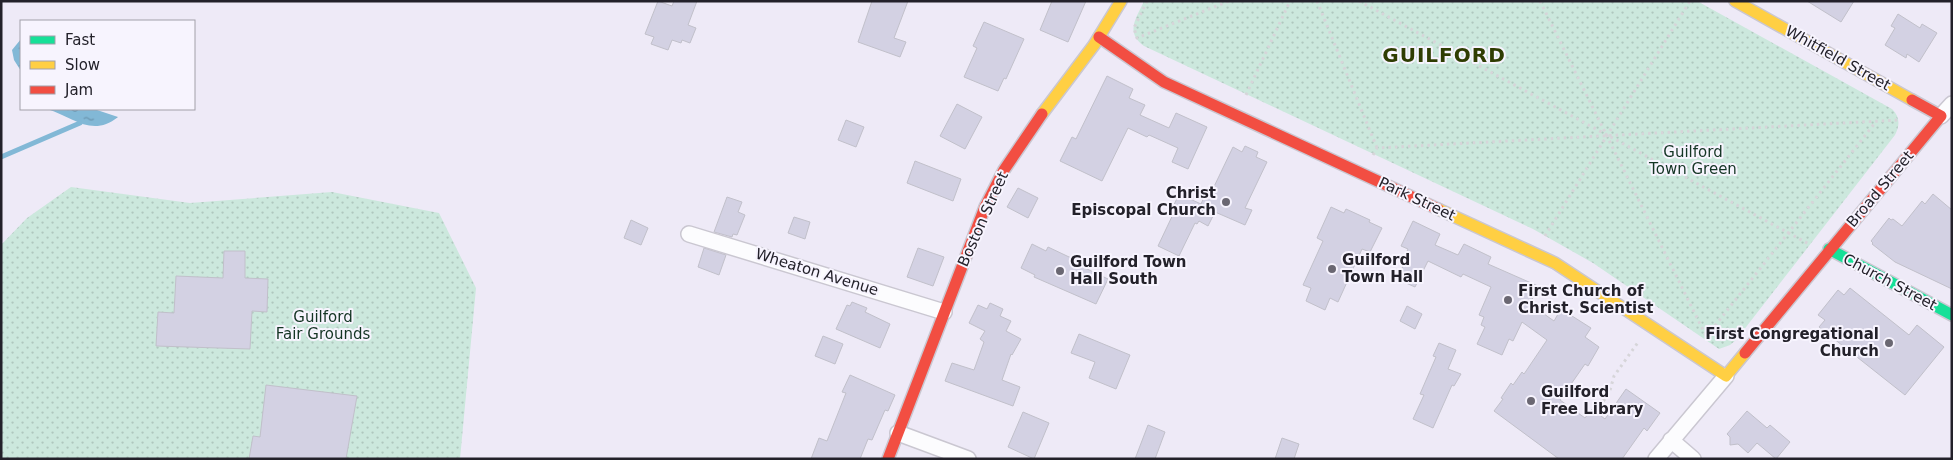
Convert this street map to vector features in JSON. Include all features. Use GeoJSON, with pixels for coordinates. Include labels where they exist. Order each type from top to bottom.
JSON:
{"type":"FeatureCollection","features":[{"type":"Feature","properties":{"kind":"main road","name":"Boston Street"},"geometry":{"type":"LineString","coordinates":[[888,459],[944,312],[989,200],[1004,170],[1026,135],[1099,37],[1121,1]]}},
{"type":"Feature","properties":{"kind":"main road","name":"Whitfield Street"},"geometry":{"type":"LineString","coordinates":[[1735,1],[1941,116]]}},
{"type":"Feature","properties":{"kind":"main road","name":"Park Street"},"geometry":{"type":"LineString","coordinates":[[1099,37],[1164,82],[1554,263],[1726,376]]}},
{"type":"Feature","properties":{"kind":"main road","name":"Broad Street"},"geometry":{"type":"LineString","coordinates":[[1726,376],[1829,249],[1941,116]]}},
{"type":"Feature","properties":{"kind":"main road","name":"Church Street"},"geometry":{"type":"LineString","coordinates":[[1829,249],[1952,315]]}},
{"type":"Feature","properties":{"kind":"street","name":"Broad Street"},"geometry":{"type":"LineString","coordinates":[[1941,116],[1952,104]]}},
{"type":"Feature","properties":{"kind":"street","name":"Wheaton Avenue"},"geometry":{"type":"LineString","coordinates":[[689,234],[944,312]]}},
{"type":"Feature","properties":{"kind":"street","name":"Broad Street"},"geometry":{"type":"LineString","coordinates":[[1656,459],[1726,376]]}},
{"type":"Feature","properties":{"kind":"street"},"geometry":{"type":"LineString","coordinates":[[898,432],[968,459]]}},
{"type":"Feature","properties":{"kind":"street"},"geometry":{"type":"LineString","coordinates":[[1672,440],[1694,459]]}},
{"type":"Feature","properties":{"kind":"path"},"geometry":{"type":"LineString","coordinates":[[1146,1],[1134,28],[1137,38],[1230,1]]}},
{"type":"Feature","properties":{"kind":"path"},"geometry":{"type":"LineString","coordinates":[[1246,95],[1290,1]]}},
{"type":"Feature","properties":{"kind":"path"},"geometry":{"type":"LineString","coordinates":[[1316,1],[1377,148]]}},
{"type":"Feature","properties":{"kind":"path"},"geometry":{"type":"LineString","coordinates":[[1359,1],[1809,244]]}},
{"type":"Feature","properties":{"kind":"path"},"geometry":{"type":"LineString","coordinates":[[1540,1],[1708,340]]}},
{"type":"Feature","properties":{"kind":"path"},"geometry":{"type":"LineString","coordinates":[[1545,236],[1690,1]]}},
{"type":"Feature","properties":{"kind":"path"},"geometry":{"type":"LineString","coordinates":[[1377,148],[1899,120]]}},
{"type":"Feature","properties":{"kind":"path"},"geometry":{"type":"LineString","coordinates":[[1705,334],[1714,327],[1876,122]]}},
{"type":"Feature","properties":{"kind":"path"},"geometry":{"type":"LineString","coordinates":[[1373,155],[1377,148]]}},
{"type":"Feature","properties":{"kind":"path"},"geometry":{"type":"LineString","coordinates":[[1595,412],[1609,394],[1614,376],[1650,326]]}},
{"type":"Feature","properties":{"kind":"green space","name":"Guilford Town Green"},"geometry":{"type":"Polygon","coordinates":[[[1144,1],[1697,1],[1892,109],[1898,118],[1898,128],[1895,135],[1736,340],[1730,345],[1719,349],[1593,263],[1533,229],[1144,46],[1135,36],[1134,25],[1144,1]]]}},
{"type":"Feature","properties":{"kind":"green space","name":"Guilford Fair Grounds"},"geometry":{"type":"Polygon","coordinates":[[[71,187],[190,203],[332,192],[439,213],[476,288],[460,459],[1,459],[1,245],[27,218],[71,187]]]}},
{"type":"Feature","properties":{"kind":"water"},"geometry":{"type":"Polygon","coordinates":[[[20,40],[20,69],[14,60],[12,50],[20,40]]]}},
{"type":"Feature","properties":{"kind":"water"},"geometry":{"type":"Polygon","coordinates":[[[49,110],[97,110],[118,117],[100,126],[91,126],[49,110]]]}},
{"type":"Feature","properties":{"kind":"building"},"geometry":{"type":"Polygon","coordinates":[[[658,1],[672,6],[674,1],[697,1],[688,25],[696,28],[690,43],[682,40],[681,43],[672,40],[668,50],[651,44],[654,37],[645,34],[658,1]]]}},
{"type":"Feature","properties":{"kind":"building"},"geometry":{"type":"Polygon","coordinates":[[[872,1],[908,1],[894,38],[906,42],[900,57],[858,42],[872,1]]]}},
{"type":"Feature","properties":{"kind":"building"},"geometry":{"type":"Polygon","coordinates":[[[1052,1],[1086,1],[1068,42],[1040,30],[1052,1]]]}},
{"type":"Feature","properties":{"kind":"building"},"geometry":{"type":"Polygon","coordinates":[[[1807,1],[1854,1],[1841,22],[1807,1]]]}},
{"type":"Feature","properties":{"kind":"building"},"geometry":{"type":"Polygon","coordinates":[[[1898,14],[1920,28],[1922,24],[1937,33],[1919,62],[1907,54],[1906,58],[1885,45],[1895,28],[1891,26],[1898,14]]]}},
{"type":"Feature","properties":{"kind":"building"},"geometry":{"type":"Polygon","coordinates":[[[984,22],[1024,39],[1006,79],[1004,78],[998,91],[964,77],[977,48],[973,46],[984,22]]]}},
{"type":"Feature","properties":{"kind":"building"},"geometry":{"type":"Polygon","coordinates":[[[1107,76],[1133,89],[1129,98],[1145,105],[1140,115],[1169,128],[1176,113],[1207,127],[1188,169],[1172,162],[1178,148],[1128,128],[1102,181],[1060,161],[1072,137],[1076,139],[1107,76]]]}},
{"type":"Feature","properties":{"kind":"building"},"geometry":{"type":"Polygon","coordinates":[[[957,104],[982,117],[965,149],[940,136],[957,104]]]}},
{"type":"Feature","properties":{"kind":"building"},"geometry":{"type":"Polygon","coordinates":[[[846,120],[864,127],[856,147],[838,140],[846,120]]]}},
{"type":"Feature","properties":{"kind":"building","name":"Christ Episcopal Church"},"geometry":{"type":"Polygon","coordinates":[[[1245,146],[1258,152],[1256,157],[1267,162],[1245,208],[1252,210],[1245,225],[1215,212],[1208,226],[1199,221],[1197,224],[1195,223],[1179,256],[1158,246],[1176,208],[1173,207],[1179,194],[1201,204],[1206,193],[1210,195],[1233,147],[1242,152],[1245,146]]]}},
{"type":"Feature","properties":{"kind":"building"},"geometry":{"type":"Polygon","coordinates":[[[915,161],[961,179],[953,201],[907,183],[915,161]]]}},
{"type":"Feature","properties":{"kind":"building"},"geometry":{"type":"Polygon","coordinates":[[[1018,188],[1038,198],[1028,218],[1007,207],[1018,188]]]}},
{"type":"Feature","properties":{"kind":"building"},"geometry":{"type":"Polygon","coordinates":[[[1933,194],[1952,210],[1952,289],[1895,262],[1872,244],[1871,241],[1889,218],[1902,226],[1922,201],[1925,204],[1933,194]]]}},
{"type":"Feature","properties":{"kind":"building"},"geometry":{"type":"Polygon","coordinates":[[[727,197],[742,202],[738,212],[745,215],[737,235],[733,234],[732,237],[714,232],[727,197]]]}},
{"type":"Feature","properties":{"kind":"building","name":"Guilford Town Hall"},"geometry":{"type":"Polygon","coordinates":[[[1331,207],[1344,213],[1346,209],[1382,228],[1370,252],[1362,249],[1338,302],[1330,298],[1325,310],[1306,301],[1311,288],[1303,285],[1323,241],[1317,238],[1331,207]]]}},
{"type":"Feature","properties":{"kind":"building"},"geometry":{"type":"Polygon","coordinates":[[[794,217],[810,222],[805,239],[788,233],[794,217]]]}},
{"type":"Feature","properties":{"kind":"building"},"geometry":{"type":"Polygon","coordinates":[[[631,220],[648,228],[641,245],[624,238],[631,220]]]}},
{"type":"Feature","properties":{"kind":"building"},"geometry":{"type":"Polygon","coordinates":[[[1413,221],[1440,234],[1435,245],[1458,255],[1464,244],[1491,257],[1488,264],[1538,286],[1530,304],[1554,321],[1561,309],[1591,328],[1585,337],[1599,347],[1588,366],[1585,364],[1560,400],[1585,418],[1592,409],[1605,419],[1626,389],[1660,413],[1647,431],[1644,428],[1622,459],[1559,459],[1494,411],[1511,383],[1513,385],[1522,372],[1524,374],[1547,340],[1522,322],[1513,341],[1509,339],[1502,355],[1477,344],[1485,327],[1481,325],[1484,317],[1479,315],[1491,287],[1463,274],[1461,277],[1428,261],[1415,287],[1397,279],[1408,249],[1401,246],[1413,221]]]}},
{"type":"Feature","properties":{"kind":"building","name":"Guilford Town Hall South"},"geometry":{"type":"Polygon","coordinates":[[[1032,244],[1046,251],[1048,247],[1086,265],[1085,268],[1108,279],[1096,304],[1034,277],[1035,275],[1021,268],[1032,244]]]}},
{"type":"Feature","properties":{"kind":"building"},"geometry":{"type":"Polygon","coordinates":[[[704,248],[726,255],[719,275],[698,267],[704,248]]]}},
{"type":"Feature","properties":{"kind":"building"},"geometry":{"type":"Polygon","coordinates":[[[918,248],[944,257],[933,286],[907,277],[918,248]]]}},
{"type":"Feature","properties":{"kind":"building"},"geometry":{"type":"Polygon","coordinates":[[[224,251],[245,251],[245,278],[268,279],[267,312],[252,311],[250,349],[156,346],[158,312],[174,313],[176,276],[223,278],[224,251]]]}},
{"type":"Feature","properties":{"kind":"building","name":"First Congregational Church"},"geometry":{"type":"Polygon","coordinates":[[[1850,288],[1909,335],[1917,325],[1944,347],[1905,395],[1819,327],[1825,320],[1818,315],[1838,290],[1844,295],[1850,288]]]}},
{"type":"Feature","properties":{"kind":"building"},"geometry":{"type":"Polygon","coordinates":[[[852,302],[867,308],[865,312],[890,324],[880,348],[836,329],[847,305],[850,306],[852,302]]]}},
{"type":"Feature","properties":{"kind":"building"},"geometry":{"type":"Polygon","coordinates":[[[990,303],[1003,309],[1000,316],[1011,321],[1006,331],[1021,339],[1011,354],[1002,380],[1020,387],[1013,406],[945,381],[952,363],[974,370],[984,342],[980,339],[985,331],[969,323],[978,305],[987,309],[990,303]]]}},
{"type":"Feature","properties":{"kind":"building"},"geometry":{"type":"Polygon","coordinates":[[[1407,306],[1422,314],[1415,329],[1400,321],[1407,306]]]}},
{"type":"Feature","properties":{"kind":"building"},"geometry":{"type":"Polygon","coordinates":[[[1079,334],[1130,355],[1116,389],[1089,378],[1095,362],[1071,353],[1079,334]]]}},
{"type":"Feature","properties":{"kind":"building"},"geometry":{"type":"Polygon","coordinates":[[[823,336],[843,344],[835,364],[815,356],[823,336]]]}},
{"type":"Feature","properties":{"kind":"building"},"geometry":{"type":"Polygon","coordinates":[[[1439,343],[1456,350],[1448,369],[1461,374],[1454,386],[1452,385],[1433,428],[1413,419],[1424,395],[1420,394],[1436,357],[1433,356],[1439,343]]]}},
{"type":"Feature","properties":{"kind":"building"},"geometry":{"type":"Polygon","coordinates":[[[850,375],[895,395],[888,411],[885,410],[872,440],[868,439],[860,459],[811,459],[819,438],[827,441],[846,393],[842,392],[850,375]]]}},
{"type":"Feature","properties":{"kind":"building"},"geometry":{"type":"Polygon","coordinates":[[[266,385],[357,396],[346,459],[249,459],[253,436],[260,437],[266,385]]]}},
{"type":"Feature","properties":{"kind":"building"},"geometry":{"type":"Polygon","coordinates":[[[1747,411],[1767,428],[1770,425],[1790,442],[1776,459],[1757,443],[1748,453],[1738,444],[1730,445],[1730,437],[1727,434],[1747,411]]]}},
{"type":"Feature","properties":{"kind":"building"},"geometry":{"type":"Polygon","coordinates":[[[1023,412],[1049,423],[1034,459],[1008,447],[1023,412]]]}},
{"type":"Feature","properties":{"kind":"building"},"geometry":{"type":"Polygon","coordinates":[[[1148,425],[1165,432],[1155,459],[1135,459],[1148,425]]]}},
{"type":"Feature","properties":{"kind":"building"},"geometry":{"type":"Polygon","coordinates":[[[1282,438],[1299,444],[1294,459],[1275,459],[1282,438]]]}},
{"type":"Feature","properties":{"kind":"waterway"},"geometry":{"type":"LineString","coordinates":[[1,157],[80,123]]}},
{"type":"Feature","properties":{"kind":"traffic: fast"},"geometry":{"type":"LineString","coordinates":[[1829,249],[1952,315]]}},
{"type":"Feature","properties":{"kind":"traffic: slow"},"geometry":{"type":"LineString","coordinates":[[1042,114],[1094,45],[1121,1]]}},
{"type":"Feature","properties":{"kind":"traffic: slow"},"geometry":{"type":"LineString","coordinates":[[1735,1],[1912,100]]}},
{"type":"Feature","properties":{"kind":"traffic: slow"},"geometry":{"type":"LineString","coordinates":[[1438,209],[1555,263],[1726,376],[1745,353]]}},
{"type":"Feature","properties":{"kind":"traffic: jam"},"geometry":{"type":"LineString","coordinates":[[1099,37],[1164,82],[1438,209]]}},
{"type":"Feature","properties":{"kind":"traffic: jam"},"geometry":{"type":"LineString","coordinates":[[1745,353],[1941,116],[1912,100]]}},
{"type":"Feature","properties":{"kind":"traffic: jam"},"geometry":{"type":"LineString","coordinates":[[888,459],[985,207],[1004,170],[1042,114]]}},
{"type":"Feature","properties":{"kind":"place","name":"Christ Episcopal Church"},"geometry":{"type":"Point","coordinates":[1226,202]}},
{"type":"Feature","properties":{"kind":"place","name":"Guilford Town Hall"},"geometry":{"type":"Point","coordinates":[1332,269]}},
{"type":"Feature","properties":{"kind":"place","name":"Guilford Town Hall South"},"geometry":{"type":"Point","coordinates":[1060,271]}},
{"type":"Feature","properties":{"kind":"place","name":"First Church of Christ, Scientist"},"geometry":{"type":"Point","coordinates":[1508,300]}},
{"type":"Feature","properties":{"kind":"place","name":"First Congregational Church"},"geometry":{"type":"Point","coordinates":[1889,343]}},
{"type":"Feature","properties":{"kind":"place","name":"Guilford Free Library"},"geometry":{"type":"Point","coordinates":[1531,401]}},
{"type":"Feature","properties":{"kind":"district","name":"GUILFORD"},"geometry":{"type":"Point","coordinates":[1444,55]}}]}
